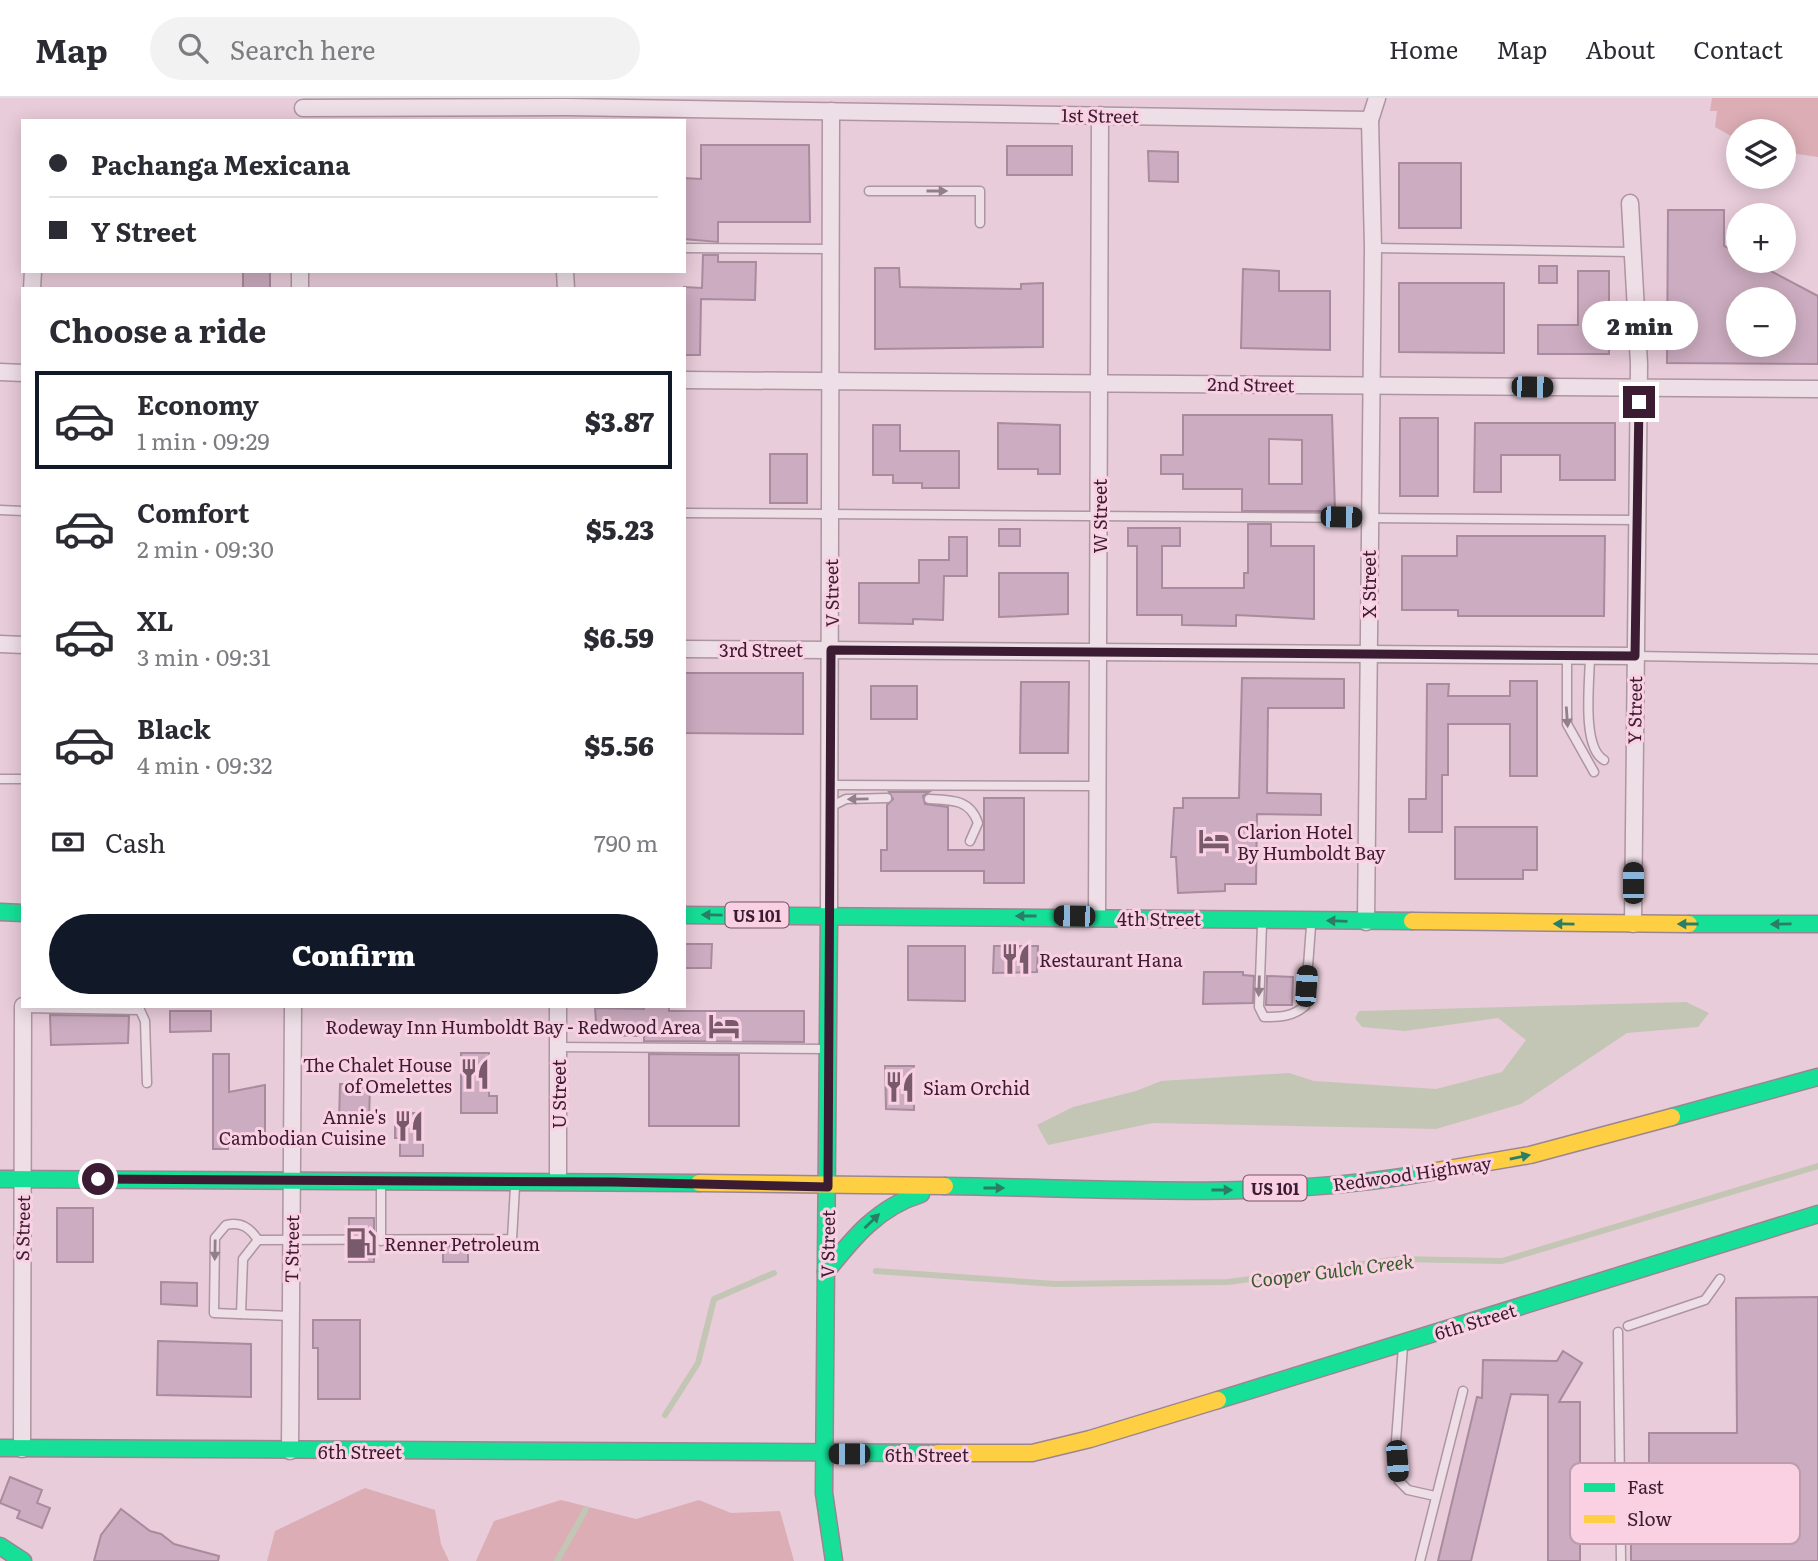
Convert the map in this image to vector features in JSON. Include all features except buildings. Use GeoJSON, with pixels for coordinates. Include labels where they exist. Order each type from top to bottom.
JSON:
{"type":"FeatureCollection","features":[{"type":"Feature","properties":{"kind":"main road"},"geometry":{"type":"LineString","coordinates":[[1744,925],[1772,908],[1795,907]]}},
{"type":"Feature","properties":{"kind":"main road"},"geometry":{"type":"LineString","coordinates":[[0,912],[21,913]]}},
{"type":"Feature","properties":{"kind":"main road","name":"4th Street"},"geometry":{"type":"LineString","coordinates":[[686,915],[1262,918],[1366,922],[1633,924]]}},
{"type":"Feature","properties":{"kind":"main road","name":"V Street"},"geometry":{"type":"LineString","coordinates":[[829,916],[824,1493],[834,1561]]}},
{"type":"Feature","properties":{"kind":"main road","name":"US 101"},"geometry":{"type":"LineString","coordinates":[[1633,924],[1818,924]]}},
{"type":"Feature","properties":{"kind":"main road","name":"Redwood Highway"},"geometry":{"type":"LineString","coordinates":[[828,1187],[1243,1190],[1365,1184],[1530,1155],[1818,1078]]}},
{"type":"Feature","properties":{"kind":"main road","name":"US 101"},"geometry":{"type":"LineString","coordinates":[[0,1179],[558,1182],[828,1187]]}},
{"type":"Feature","properties":{"kind":"main road"},"geometry":{"type":"LineString","coordinates":[[827,1272],[878,1213],[911,1196],[947,1188]]}},
{"type":"Feature","properties":{"kind":"main road","name":"6th Street"},"geometry":{"type":"LineString","coordinates":[[0,1448],[1022,1454],[1044,1451],[1404,1343],[1818,1214]]}},
{"type":"Feature","properties":{"kind":"main road"},"geometry":{"type":"LineString","coordinates":[[0,1546],[23,1561]]}},
{"type":"Feature","properties":{"kind":"street"},"geometry":{"type":"LineString","coordinates":[[1370,120],[1377,98]]}},
{"type":"Feature","properties":{"kind":"street","name":"1st Street"},"geometry":{"type":"LineString","coordinates":[[302,109],[567,114],[831,111],[1370,120]]}},
{"type":"Feature","properties":{"kind":"street","name":"V Street"},"geometry":{"type":"LineString","coordinates":[[829,916],[831,111]]}},
{"type":"Feature","properties":{"kind":"street","name":"W Street"},"geometry":{"type":"LineString","coordinates":[[1097,917],[1100,786],[1100,115]]}},
{"type":"Feature","properties":{"kind":"street","name":"X Street"},"geometry":{"type":"LineString","coordinates":[[1366,922],[1368,518],[1373,248],[1370,120]]}},
{"type":"Feature","properties":{"kind":"street","name":"Y Street"},"geometry":{"type":"LineString","coordinates":[[1630,203],[1639,388],[1633,924]]}},
{"type":"Feature","properties":{"kind":"street"},"geometry":{"type":"LineString","coordinates":[[0,372],[21,373]]}},
{"type":"Feature","properties":{"kind":"street","name":"2nd Street"},"geometry":{"type":"LineString","coordinates":[[686,380],[1818,389]]}},
{"type":"Feature","properties":{"kind":"street"},"geometry":{"type":"LineString","coordinates":[[0,644],[21,645]]}},
{"type":"Feature","properties":{"kind":"street","name":"3rd Street"},"geometry":{"type":"LineString","coordinates":[[686,649],[1635,656]]}},
{"type":"Feature","properties":{"kind":"street","name":"S Street"},"geometry":{"type":"LineString","coordinates":[[22,1449],[23,1008]]}},
{"type":"Feature","properties":{"kind":"street","name":"T Street"},"geometry":{"type":"LineString","coordinates":[[290,1451],[293,1008]]}},
{"type":"Feature","properties":{"kind":"street","name":"U Street"},"geometry":{"type":"LineString","coordinates":[[558,1008],[558,1182]]}},
{"type":"Feature","properties":{"kind":"lane"},"geometry":{"type":"LineString","coordinates":[[869,191],[980,191],[980,223]]}},
{"type":"Feature","properties":{"kind":"lane"},"geometry":{"type":"LineString","coordinates":[[686,248],[830,249]]}},
{"type":"Feature","properties":{"kind":"lane"},"geometry":{"type":"LineString","coordinates":[[1373,248],[1632,252]]}},
{"type":"Feature","properties":{"kind":"lane"},"geometry":{"type":"LineString","coordinates":[[0,510],[21,510]]}},
{"type":"Feature","properties":{"kind":"lane"},"geometry":{"type":"LineString","coordinates":[[686,513],[1637,520]]}},
{"type":"Feature","properties":{"kind":"lane"},"geometry":{"type":"LineString","coordinates":[[1567,655],[1567,724],[1594,772]]}},
{"type":"Feature","properties":{"kind":"lane"},"geometry":{"type":"LineString","coordinates":[[1590,655],[1589,738],[1595,753],[1604,760]]}},
{"type":"Feature","properties":{"kind":"lane"},"geometry":{"type":"LineString","coordinates":[[1635,656],[1818,659]]}},
{"type":"Feature","properties":{"kind":"lane"},"geometry":{"type":"LineString","coordinates":[[0,779],[21,779]]}},
{"type":"Feature","properties":{"kind":"lane"},"geometry":{"type":"LineString","coordinates":[[830,785],[1100,786]]}},
{"type":"Feature","properties":{"kind":"lane"},"geometry":{"type":"LineString","coordinates":[[830,807],[846,799],[887,798]]}},
{"type":"Feature","properties":{"kind":"lane"},"geometry":{"type":"LineString","coordinates":[[929,799],[957,801],[972,810],[977,830],[970,841]]}},
{"type":"Feature","properties":{"kind":"lane"},"geometry":{"type":"LineString","coordinates":[[1262,918],[1259,1007],[1264,1017],[1289,1016],[1305,1006],[1311,920]]}},
{"type":"Feature","properties":{"kind":"lane"},"geometry":{"type":"LineString","coordinates":[[62,1008],[140,1010],[145,1021],[147,1083]]}},
{"type":"Feature","properties":{"kind":"lane"},"geometry":{"type":"LineString","coordinates":[[558,1047],[828,1049]]}},
{"type":"Feature","properties":{"kind":"lane"},"geometry":{"type":"LineString","coordinates":[[381,1241],[382,1181]]}},
{"type":"Feature","properties":{"kind":"lane"},"geometry":{"type":"LineString","coordinates":[[258,1240],[512,1239],[515,1182]]}},
{"type":"Feature","properties":{"kind":"lane"},"geometry":{"type":"LineString","coordinates":[[258,1240],[252,1231],[234,1223],[226,1225],[215,1238],[214,1313],[290,1315]]}},
{"type":"Feature","properties":{"kind":"lane"},"geometry":{"type":"LineString","coordinates":[[241,1314],[243,1259],[258,1240]]}},
{"type":"Feature","properties":{"kind":"lane"},"geometry":{"type":"LineString","coordinates":[[1628,1326],[1705,1300],[1720,1279]]}},
{"type":"Feature","properties":{"kind":"lane"},"geometry":{"type":"LineString","coordinates":[[1618,1332],[1620,1463]]}},
{"type":"Feature","properties":{"kind":"lane"},"geometry":{"type":"LineString","coordinates":[[1404,1343],[1396,1441],[1399,1481],[1408,1490],[1435,1496]]}},
{"type":"Feature","properties":{"kind":"lane"},"geometry":{"type":"LineString","coordinates":[[1420,1561],[1463,1391]]}},
{"type":"Feature","properties":{"kind":"shaded area"},"geometry":{"type":"Polygon","coordinates":[[[1712,98],[1818,98],[1818,157],[1796,154],[1796,119],[1726,119],[1726,133],[1715,127],[1717,111],[1710,111],[1712,98]]]}},
{"type":"Feature","properties":{"kind":"shaded area"},"geometry":{"type":"Polygon","coordinates":[[[1686,1002],[1709,1013],[1698,1027],[1627,1033],[1521,1104],[1436,1129],[1153,1123],[1048,1145],[1037,1125],[1073,1107],[1136,1091],[1161,1081],[1289,1073],[1314,1081],[1436,1089],[1502,1072],[1526,1040],[1498,1018],[1405,1031],[1362,1027],[1355,1018],[1359,1011],[1686,1002]]]}},
{"type":"Feature","properties":{"kind":"shaded area"},"geometry":{"type":"Polygon","coordinates":[[[365,1488],[435,1510],[441,1544],[449,1561],[267,1561],[275,1531],[365,1488]]]}},
{"type":"Feature","properties":{"kind":"shaded area"},"geometry":{"type":"Polygon","coordinates":[[[561,1500],[636,1519],[699,1500],[731,1513],[780,1511],[794,1561],[476,1561],[494,1521],[561,1500]]]}},
{"type":"Feature","properties":{"kind":"waterway","name":"Cooper Gulch Creek"},"geometry":{"type":"LineString","coordinates":[[876,1271],[1055,1284],[1228,1282],[1399,1259],[1502,1261],[1818,1166]]}},
{"type":"Feature","properties":{"kind":"waterway","name":"Cooper Gulch Creek"},"geometry":{"type":"LineString","coordinates":[[665,1415],[698,1363],[714,1299],[774,1273]]}},
{"type":"Feature","properties":{"kind":"waterway","name":"Cooper Gulch Creek"},"geometry":{"type":"LineString","coordinates":[[557,1561],[586,1509]]}},
{"type":"Feature","properties":{"kind":"traffic: fast"},"geometry":{"type":"LineString","coordinates":[[0,912],[21,913]]}},
{"type":"Feature","properties":{"kind":"traffic: fast"},"geometry":{"type":"LineString","coordinates":[[686,915],[1412,921]]}},
{"type":"Feature","properties":{"kind":"traffic: fast"},"geometry":{"type":"LineString","coordinates":[[829,916],[824,1493],[834,1561]]}},
{"type":"Feature","properties":{"kind":"traffic: fast"},"geometry":{"type":"LineString","coordinates":[[1689,924],[1818,924]]}},
{"type":"Feature","properties":{"kind":"traffic: fast"},"geometry":{"type":"LineString","coordinates":[[1672,1117],[1818,1077]]}},
{"type":"Feature","properties":{"kind":"traffic: fast"},"geometry":{"type":"LineString","coordinates":[[945,1186],[1246,1190],[1366,1182],[1425,1173]]}},
{"type":"Feature","properties":{"kind":"traffic: fast"},"geometry":{"type":"LineString","coordinates":[[0,1179],[699,1183]]}},
{"type":"Feature","properties":{"kind":"traffic: fast"},"geometry":{"type":"LineString","coordinates":[[826,1272],[846,1247],[879,1215],[921,1194]]}},
{"type":"Feature","properties":{"kind":"traffic: fast"},"geometry":{"type":"LineString","coordinates":[[1218,1400],[1818,1214]]}},
{"type":"Feature","properties":{"kind":"traffic: fast"},"geometry":{"type":"LineString","coordinates":[[0,1448],[938,1453]]}},
{"type":"Feature","properties":{"kind":"traffic: fast"},"geometry":{"type":"LineString","coordinates":[[0,1546],[23,1561]]}},
{"type":"Feature","properties":{"kind":"traffic: slow"},"geometry":{"type":"LineString","coordinates":[[1412,921],[1689,924]]}},
{"type":"Feature","properties":{"kind":"traffic: slow"},"geometry":{"type":"LineString","coordinates":[[1425,1173],[1530,1155],[1672,1117]]}},
{"type":"Feature","properties":{"kind":"traffic: slow"},"geometry":{"type":"LineString","coordinates":[[699,1183],[945,1186]]}},
{"type":"Feature","properties":{"kind":"traffic: slow"},"geometry":{"type":"LineString","coordinates":[[938,1453],[1032,1453],[1090,1439],[1218,1400]]}},
{"type":"Feature","properties":{"kind":"place","name":"Clarion Hotel By Humboldt Bay"},"geometry":{"type":"Point","coordinates":[1214,841]}},
{"type":"Feature","properties":{"kind":"place","name":"Restaurant Hana"},"geometry":{"type":"Point","coordinates":[1016,959]}},
{"type":"Feature","properties":{"kind":"place","name":"Rodeway Inn Humboldt Bay - Redwood Area"},"geometry":{"type":"Point","coordinates":[724,1026]}},
{"type":"Feature","properties":{"kind":"place","name":"The Chalet House of Omelettes"},"geometry":{"type":"Point","coordinates":[475,1074]}},
{"type":"Feature","properties":{"kind":"place","name":"Siam Orchid"},"geometry":{"type":"Point","coordinates":[900,1087]}},
{"type":"Feature","properties":{"kind":"place","name":"Annie's Cambodian Cuisine"},"geometry":{"type":"Point","coordinates":[409,1126]}},
{"type":"Feature","properties":{"kind":"place","name":"Renner Petroleum"},"geometry":{"type":"Point","coordinates":[361,1243]}},
{"type":"Feature","properties":{"kind":"route"},"geometry":{"type":"LineString","coordinates":[[98,1179],[613,1182],[828,1187],[831,650],[1635,656],[1639,402]]}}]}
